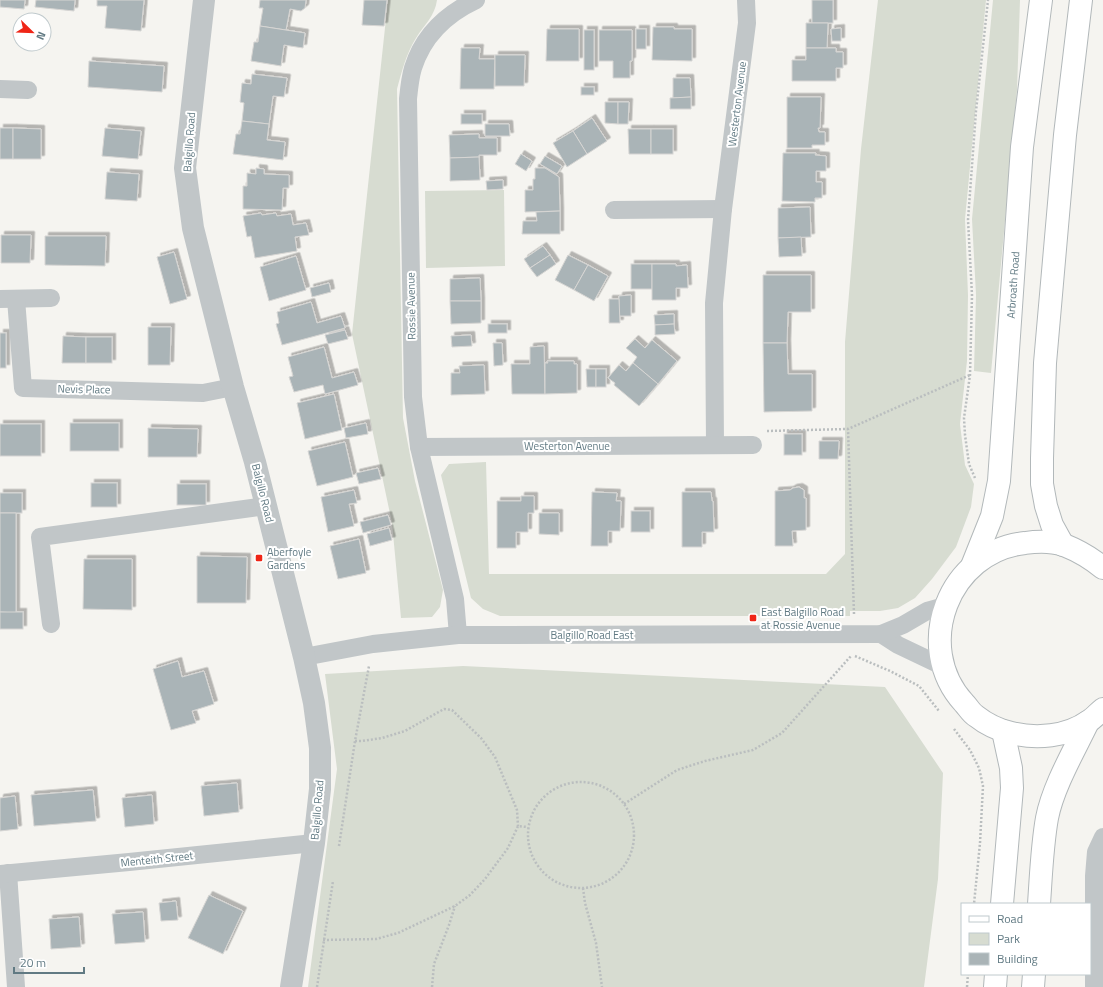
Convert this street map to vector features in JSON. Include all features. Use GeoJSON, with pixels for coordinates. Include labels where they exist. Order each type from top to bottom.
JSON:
{"type":"FeatureCollection","features":[{"type":"Feature","properties":{"kind":"main road","name":"Arbroath Road"},"geometry":{"type":"LineString","coordinates":[[972,566],[992,516],[999,481],[1022,146],[1041,0]]}},
{"type":"Feature","properties":{"kind":"main road"},"geometry":{"type":"LineString","coordinates":[[1063,545],[1052,525],[1046,506],[1042,484],[1045,363],[1065,135],[1082,0]]}},
{"type":"Feature","properties":{"kind":"main road"},"geometry":{"type":"LineString","coordinates":[[1096,716],[1068,732],[1046,736],[1024,736],[1003,731],[976,716],[955,694],[942,666],[939,636],[945,606],[956,584],[972,566],[992,552],[1015,544],[1039,541],[1063,545],[1085,554],[1103,568]]}},
{"type":"Feature","properties":{"kind":"main road"},"geometry":{"type":"LineString","coordinates":[[1039,903],[1047,818],[1052,799],[1065,770],[1096,716]]}},
{"type":"Feature","properties":{"kind":"main road"},"geometry":{"type":"LineString","coordinates":[[1002,903],[1012,788],[1011,768],[1003,731]]}},
{"type":"Feature","properties":{"kind":"main road"},"geometry":{"type":"LineString","coordinates":[[995,987],[996,975]]}},
{"type":"Feature","properties":{"kind":"main road"},"geometry":{"type":"LineString","coordinates":[[1033,987],[1034,975]]}},
{"type":"Feature","properties":{"kind":"street","name":"Balgillo Road"},"geometry":{"type":"LineString","coordinates":[[204,0],[185,168],[193,228],[233,387],[255,462],[304,658],[314,703],[320,748],[320,789],[314,843],[291,987]]}},
{"type":"Feature","properties":{"kind":"street","name":"Westerton Avenue"},"geometry":{"type":"LineString","coordinates":[[715,445],[714,303],[723,209],[747,23],[746,0]]}},
{"type":"Feature","properties":{"kind":"street","name":"Rossie Avenue"},"geometry":{"type":"LineString","coordinates":[[458,635],[455,599],[419,448],[413,397],[408,99],[413,69],[422,45],[438,25],[464,2]]}},
{"type":"Feature","properties":{"kind":"street"},"geometry":{"type":"LineString","coordinates":[[0,88],[28,90]]}},
{"type":"Feature","properties":{"kind":"street"},"geometry":{"type":"LineString","coordinates":[[614,210],[723,209]]}},
{"type":"Feature","properties":{"kind":"street","name":"Nevis Place"},"geometry":{"type":"LineString","coordinates":[[51,298],[8,299],[23,388],[203,392],[233,387]]}},
{"type":"Feature","properties":{"kind":"street","name":"Westerton Avenue"},"geometry":{"type":"LineString","coordinates":[[419,448],[753,445]]}},
{"type":"Feature","properties":{"kind":"street"},"geometry":{"type":"LineString","coordinates":[[51,624],[40,537],[266,506]]}},
{"type":"Feature","properties":{"kind":"street","name":"Balgillo Road East"},"geometry":{"type":"LineString","coordinates":[[304,658],[373,644],[458,635],[881,634],[902,625],[927,611],[945,606]]}},
{"type":"Feature","properties":{"kind":"street"},"geometry":{"type":"LineString","coordinates":[[881,634],[898,645],[942,666]]}},
{"type":"Feature","properties":{"kind":"street"},"geometry":{"type":"LineString","coordinates":[[1094,987],[1094,876],[1096,852],[1103,837]]}},
{"type":"Feature","properties":{"kind":"street","name":"Menteith Street"},"geometry":{"type":"LineString","coordinates":[[4,874],[314,843]]}},
{"type":"Feature","properties":{"kind":"street"},"geometry":{"type":"LineString","coordinates":[[4,874],[16,987]]}},
{"type":"Feature","properties":{"kind":"path"},"geometry":{"type":"LineString","coordinates":[[976,484],[974,474],[969,464],[964,418],[970,375],[972,294],[968,220],[976,111],[988,0]]}},
{"type":"Feature","properties":{"kind":"path"},"geometry":{"type":"LineString","coordinates":[[753,445],[752,432],[848,429],[970,375]]}},
{"type":"Feature","properties":{"kind":"path"},"geometry":{"type":"LineString","coordinates":[[848,429],[854,614],[861,614]]}},
{"type":"Feature","properties":{"kind":"path"},"geometry":{"type":"LineString","coordinates":[[338,848],[355,741],[373,644]]}},
{"type":"Feature","properties":{"kind":"path"},"geometry":{"type":"LineString","coordinates":[[624,804],[678,770],[705,761],[753,750],[782,732],[852,655],[890,671],[919,686],[943,716]]}},
{"type":"Feature","properties":{"kind":"path"},"geometry":{"type":"LineString","coordinates":[[298,942],[376,939],[398,933],[455,906],[470,895],[485,879],[508,848],[518,826],[517,810],[494,757],[481,738],[452,710],[444,710],[405,732],[382,738],[355,741]]}},
{"type":"Feature","properties":{"kind":"path"},"geometry":{"type":"LineString","coordinates":[[952,727],[970,750],[978,768],[983,786],[980,843],[974,903]]}},
{"type":"Feature","properties":{"kind":"path"},"geometry":{"type":"LineString","coordinates":[[584,781],[599,784],[613,792],[624,804],[631,816],[634,830],[633,844],[629,858],[621,870],[610,879],[597,886],[572,888],[550,879],[541,871],[529,850],[527,827],[532,812],[541,798],[553,788],[568,782],[584,781]]}},
{"type":"Feature","properties":{"kind":"path"},"geometry":{"type":"LineString","coordinates":[[518,826],[527,827]]}},
{"type":"Feature","properties":{"kind":"path"},"geometry":{"type":"LineString","coordinates":[[317,987],[334,879]]}},
{"type":"Feature","properties":{"kind":"path"},"geometry":{"type":"LineString","coordinates":[[583,888],[585,903],[596,943],[602,987]]}},
{"type":"Feature","properties":{"kind":"path"},"geometry":{"type":"LineString","coordinates":[[432,987],[434,964],[455,906]]}},
{"type":"Feature","properties":{"kind":"path"},"geometry":{"type":"LineString","coordinates":[[967,987],[968,975]]}},
{"type":"Feature","properties":{"kind":"green space"},"geometry":{"type":"Polygon","coordinates":[[[388,0],[437,0],[432,16],[416,38],[410,50],[397,89],[403,418],[415,481],[443,590],[440,607],[432,617],[401,618],[392,523],[352,334],[388,0]]]}},
{"type":"Feature","properties":{"kind":"green space"},"geometry":{"type":"Polygon","coordinates":[[[878,0],[986,0],[965,219],[968,295],[967,361],[960,424],[965,465],[974,484],[971,507],[956,547],[932,579],[915,598],[898,608],[880,611],[850,611],[850,616],[500,616],[483,609],[471,598],[441,475],[449,464],[486,462],[489,574],[826,574],[845,554],[845,342],[861,149],[878,0]]]}},
{"type":"Feature","properties":{"kind":"green space"},"geometry":{"type":"Polygon","coordinates":[[[993,0],[1020,0],[1017,90],[991,373],[974,371],[976,295],[972,219],[993,0]]]}},
{"type":"Feature","properties":{"kind":"green space"},"geometry":{"type":"Polygon","coordinates":[[[504,190],[505,266],[426,268],[425,191],[504,190]]]}},
{"type":"Feature","properties":{"kind":"green space"},"geometry":{"type":"Polygon","coordinates":[[[463,666],[885,687],[943,773],[938,879],[924,987],[308,987],[337,769],[325,674],[463,666]]]}},
{"type":"Feature","properties":{"kind":"building"},"geometry":{"type":"Polygon","coordinates":[[[0,0],[25,0],[24,9],[0,7],[0,0]]]}},
{"type":"Feature","properties":{"kind":"building"},"geometry":{"type":"Polygon","coordinates":[[[36,0],[75,0],[74,11],[35,7],[36,0]]]}},
{"type":"Feature","properties":{"kind":"building"},"geometry":{"type":"Polygon","coordinates":[[[97,0],[144,0],[141,31],[105,28],[107,6],[97,6],[97,0]]]}},
{"type":"Feature","properties":{"kind":"building"},"geometry":{"type":"Polygon","coordinates":[[[260,0],[306,0],[305,8],[301,11],[290,9],[286,30],[260,26],[263,8],[259,8],[260,0]]]}},
{"type":"Feature","properties":{"kind":"building"},"geometry":{"type":"Polygon","coordinates":[[[364,0],[387,0],[384,26],[362,25],[364,0]]]}},
{"type":"Feature","properties":{"kind":"building"},"geometry":{"type":"Polygon","coordinates":[[[812,0],[833,0],[833,23],[812,23],[812,0]]]}},
{"type":"Feature","properties":{"kind":"building"},"geometry":{"type":"Polygon","coordinates":[[[806,23],[828,23],[827,48],[806,48],[806,23]]]}},
{"type":"Feature","properties":{"kind":"building"},"geometry":{"type":"Polygon","coordinates":[[[260,26],[305,33],[303,48],[284,45],[281,66],[251,61],[254,42],[258,42],[260,26]]]}},
{"type":"Feature","properties":{"kind":"building"},"geometry":{"type":"Polygon","coordinates":[[[653,27],[692,29],[692,61],[652,60],[653,27]]]}},
{"type":"Feature","properties":{"kind":"building"},"geometry":{"type":"Polygon","coordinates":[[[841,28],[841,41],[832,41],[831,29],[841,28]]]}},
{"type":"Feature","properties":{"kind":"building"},"geometry":{"type":"Polygon","coordinates":[[[547,29],[579,29],[579,61],[546,61],[547,29]]]}},
{"type":"Feature","properties":{"kind":"building"},"geometry":{"type":"Polygon","coordinates":[[[636,29],[646,29],[646,49],[636,49],[636,29]]]}},
{"type":"Feature","properties":{"kind":"building"},"geometry":{"type":"Polygon","coordinates":[[[584,30],[594,30],[594,70],[584,70],[584,30]]]}},
{"type":"Feature","properties":{"kind":"building"},"geometry":{"type":"Polygon","coordinates":[[[599,30],[632,30],[632,61],[630,61],[630,78],[613,78],[613,61],[599,61],[599,30]]]}},
{"type":"Feature","properties":{"kind":"building"},"geometry":{"type":"Polygon","coordinates":[[[461,48],[480,48],[479,59],[495,59],[494,89],[460,89],[461,48]]]}},
{"type":"Feature","properties":{"kind":"building"},"geometry":{"type":"Polygon","coordinates":[[[806,48],[836,48],[836,52],[843,52],[843,68],[836,68],[836,81],[792,81],[792,60],[806,60],[806,48]]]}},
{"type":"Feature","properties":{"kind":"building"},"geometry":{"type":"Polygon","coordinates":[[[495,55],[525,55],[524,86],[495,86],[495,55]]]}},
{"type":"Feature","properties":{"kind":"building"},"geometry":{"type":"Polygon","coordinates":[[[89,61],[164,66],[162,92],[88,87],[89,61]]]}},
{"type":"Feature","properties":{"kind":"building"},"geometry":{"type":"Polygon","coordinates":[[[252,74],[287,78],[284,97],[273,96],[269,124],[242,121],[244,103],[240,102],[242,83],[251,84],[252,74]]]}},
{"type":"Feature","properties":{"kind":"building"},"geometry":{"type":"Polygon","coordinates":[[[673,78],[690,78],[691,97],[673,98],[673,78]]]}},
{"type":"Feature","properties":{"kind":"building"},"geometry":{"type":"Polygon","coordinates":[[[581,87],[594,87],[594,95],[581,95],[581,87]]]}},
{"type":"Feature","properties":{"kind":"building"},"geometry":{"type":"Polygon","coordinates":[[[691,97],[691,109],[670,109],[670,98],[691,97]]]}},
{"type":"Feature","properties":{"kind":"building"},"geometry":{"type":"Polygon","coordinates":[[[787,97],[821,97],[820,128],[818,128],[819,132],[825,132],[825,145],[812,145],[812,148],[787,148],[787,97]]]}},
{"type":"Feature","properties":{"kind":"building"},"geometry":{"type":"Polygon","coordinates":[[[605,102],[618,102],[618,124],[605,123],[605,102]]]}},
{"type":"Feature","properties":{"kind":"building"},"geometry":{"type":"Polygon","coordinates":[[[618,102],[629,102],[628,124],[618,124],[618,102]]]}},
{"type":"Feature","properties":{"kind":"building"},"geometry":{"type":"Polygon","coordinates":[[[461,114],[482,114],[482,124],[461,124],[461,114]]]}},
{"type":"Feature","properties":{"kind":"building"},"geometry":{"type":"Polygon","coordinates":[[[592,118],[607,141],[587,154],[573,131],[592,118]]]}},
{"type":"Feature","properties":{"kind":"building"},"geometry":{"type":"Polygon","coordinates":[[[242,121],[269,124],[267,140],[285,142],[283,160],[233,154],[236,134],[240,134],[242,121]]]}},
{"type":"Feature","properties":{"kind":"building"},"geometry":{"type":"Polygon","coordinates":[[[485,124],[509,124],[510,136],[485,136],[485,124]]]}},
{"type":"Feature","properties":{"kind":"building"},"geometry":{"type":"Polygon","coordinates":[[[0,128],[13,128],[13,159],[0,159],[0,128]]]}},
{"type":"Feature","properties":{"kind":"building"},"geometry":{"type":"Polygon","coordinates":[[[13,128],[41,129],[41,159],[13,159],[13,128]]]}},
{"type":"Feature","properties":{"kind":"building"},"geometry":{"type":"Polygon","coordinates":[[[105,128],[141,131],[138,159],[102,156],[105,128]]]}},
{"type":"Feature","properties":{"kind":"building"},"geometry":{"type":"Polygon","coordinates":[[[628,129],[651,129],[651,154],[629,154],[628,129]]]}},
{"type":"Feature","properties":{"kind":"building"},"geometry":{"type":"Polygon","coordinates":[[[651,129],[673,129],[673,154],[651,154],[651,129]]]}},
{"type":"Feature","properties":{"kind":"building"},"geometry":{"type":"Polygon","coordinates":[[[573,131],[587,154],[567,167],[553,143],[573,131]]]}},
{"type":"Feature","properties":{"kind":"building"},"geometry":{"type":"Polygon","coordinates":[[[479,134],[479,138],[497,138],[497,155],[450,158],[449,135],[479,134]]]}},
{"type":"Feature","properties":{"kind":"building"},"geometry":{"type":"Polygon","coordinates":[[[783,153],[816,153],[815,155],[826,156],[826,171],[816,171],[816,182],[822,182],[822,198],[815,198],[815,202],[782,201],[783,153]]]}},
{"type":"Feature","properties":{"kind":"building"},"geometry":{"type":"Polygon","coordinates":[[[521,154],[532,161],[526,171],[515,164],[521,154]]]}},
{"type":"Feature","properties":{"kind":"building"},"geometry":{"type":"Polygon","coordinates":[[[545,156],[562,166],[557,174],[540,164],[545,156]]]}},
{"type":"Feature","properties":{"kind":"building"},"geometry":{"type":"Polygon","coordinates":[[[479,157],[480,180],[450,181],[450,158],[479,157]]]}},
{"type":"Feature","properties":{"kind":"building"},"geometry":{"type":"Polygon","coordinates":[[[256,168],[264,169],[264,174],[289,175],[289,188],[283,188],[282,210],[243,209],[243,186],[247,186],[247,173],[256,174],[256,168]]]}},
{"type":"Feature","properties":{"kind":"building"},"geometry":{"type":"Polygon","coordinates":[[[535,168],[545,168],[559,177],[560,211],[525,212],[525,190],[533,190],[535,168]]]}},
{"type":"Feature","properties":{"kind":"building"},"geometry":{"type":"Polygon","coordinates":[[[107,172],[139,174],[137,201],[105,199],[107,172]]]}},
{"type":"Feature","properties":{"kind":"building"},"geometry":{"type":"Polygon","coordinates":[[[503,180],[503,189],[487,190],[486,181],[503,180]]]}},
{"type":"Feature","properties":{"kind":"building"},"geometry":{"type":"Polygon","coordinates":[[[810,207],[811,237],[778,238],[778,208],[810,207]]]}},
{"type":"Feature","properties":{"kind":"building"},"geometry":{"type":"Polygon","coordinates":[[[560,211],[560,234],[522,234],[523,221],[537,221],[536,212],[560,211]]]}},
{"type":"Feature","properties":{"kind":"building"},"geometry":{"type":"Polygon","coordinates":[[[261,213],[262,215],[276,213],[277,216],[291,214],[293,225],[306,223],[309,235],[295,237],[297,251],[255,258],[251,236],[247,237],[243,216],[261,213]]]}},
{"type":"Feature","properties":{"kind":"building"},"geometry":{"type":"Polygon","coordinates":[[[1,235],[31,235],[30,263],[1,263],[1,235]]]}},
{"type":"Feature","properties":{"kind":"building"},"geometry":{"type":"Polygon","coordinates":[[[45,236],[106,236],[105,266],[45,265],[45,236]]]}},
{"type":"Feature","properties":{"kind":"building"},"geometry":{"type":"Polygon","coordinates":[[[801,237],[802,256],[779,257],[778,238],[801,237]]]}},
{"type":"Feature","properties":{"kind":"building"},"geometry":{"type":"Polygon","coordinates":[[[543,246],[550,255],[530,268],[524,259],[543,246]]]}},
{"type":"Feature","properties":{"kind":"building"},"geometry":{"type":"Polygon","coordinates":[[[174,252],[187,299],[170,304],[157,257],[174,252]]]}},
{"type":"Feature","properties":{"kind":"building"},"geometry":{"type":"Polygon","coordinates":[[[550,255],[556,264],[537,277],[530,268],[550,255]]]}},
{"type":"Feature","properties":{"kind":"building"},"geometry":{"type":"Polygon","coordinates":[[[568,255],[588,265],[574,290],[555,280],[568,255]]]}},
{"type":"Feature","properties":{"kind":"building"},"geometry":{"type":"Polygon","coordinates":[[[296,256],[306,290],[269,301],[260,267],[296,256]]]}},
{"type":"Feature","properties":{"kind":"building"},"geometry":{"type":"Polygon","coordinates":[[[631,264],[652,264],[652,289],[631,289],[631,264]]]}},
{"type":"Feature","properties":{"kind":"building"},"geometry":{"type":"Polygon","coordinates":[[[652,264],[676,264],[676,266],[687,265],[688,288],[676,288],[676,300],[652,300],[652,264]]]}},
{"type":"Feature","properties":{"kind":"building"},"geometry":{"type":"Polygon","coordinates":[[[588,265],[608,276],[594,301],[574,290],[588,265]]]}},
{"type":"Feature","properties":{"kind":"building"},"geometry":{"type":"Polygon","coordinates":[[[763,275],[811,275],[811,312],[788,312],[787,343],[763,343],[763,275]]]}},
{"type":"Feature","properties":{"kind":"building"},"geometry":{"type":"Polygon","coordinates":[[[480,278],[481,301],[450,301],[450,279],[480,278]]]}},
{"type":"Feature","properties":{"kind":"building"},"geometry":{"type":"Polygon","coordinates":[[[329,283],[331,292],[312,297],[310,288],[329,283]]]}},
{"type":"Feature","properties":{"kind":"building"},"geometry":{"type":"Polygon","coordinates":[[[631,295],[631,316],[619,316],[619,296],[631,295]]]}},
{"type":"Feature","properties":{"kind":"building"},"geometry":{"type":"Polygon","coordinates":[[[609,299],[619,299],[620,323],[609,323],[609,299]]]}},
{"type":"Feature","properties":{"kind":"building"},"geometry":{"type":"Polygon","coordinates":[[[450,301],[481,301],[481,323],[451,324],[450,301]]]}},
{"type":"Feature","properties":{"kind":"building"},"geometry":{"type":"Polygon","coordinates":[[[311,302],[317,323],[341,316],[345,328],[282,345],[276,324],[279,323],[277,312],[311,302]]]}},
{"type":"Feature","properties":{"kind":"building"},"geometry":{"type":"Polygon","coordinates":[[[674,314],[674,324],[655,325],[654,315],[674,314]]]}},
{"type":"Feature","properties":{"kind":"building"},"geometry":{"type":"Polygon","coordinates":[[[488,324],[507,324],[507,333],[488,333],[488,324]]]}},
{"type":"Feature","properties":{"kind":"building"},"geometry":{"type":"Polygon","coordinates":[[[674,324],[675,334],[655,335],[655,325],[674,324]]]}},
{"type":"Feature","properties":{"kind":"building"},"geometry":{"type":"Polygon","coordinates":[[[148,327],[171,327],[170,365],[148,365],[148,327]]]}},
{"type":"Feature","properties":{"kind":"building"},"geometry":{"type":"Polygon","coordinates":[[[345,330],[348,339],[328,344],[325,335],[345,330]]]}},
{"type":"Feature","properties":{"kind":"building"},"geometry":{"type":"Polygon","coordinates":[[[0,333],[6,333],[6,368],[0,368],[0,333]]]}},
{"type":"Feature","properties":{"kind":"building"},"geometry":{"type":"Polygon","coordinates":[[[471,335],[472,346],[452,347],[451,336],[471,335]]]}},
{"type":"Feature","properties":{"kind":"building"},"geometry":{"type":"Polygon","coordinates":[[[63,336],[86,337],[86,363],[62,363],[63,336]]]}},
{"type":"Feature","properties":{"kind":"building"},"geometry":{"type":"Polygon","coordinates":[[[86,337],[112,337],[112,363],[86,363],[86,337]]]}},
{"type":"Feature","properties":{"kind":"building"},"geometry":{"type":"Polygon","coordinates":[[[635,339],[645,348],[652,340],[677,361],[658,384],[633,363],[637,357],[626,348],[635,339]]]}},
{"type":"Feature","properties":{"kind":"building"},"geometry":{"type":"Polygon","coordinates":[[[493,343],[502,343],[503,365],[494,366],[493,343]]]}},
{"type":"Feature","properties":{"kind":"building"},"geometry":{"type":"Polygon","coordinates":[[[763,343],[787,343],[788,374],[812,374],[812,411],[764,412],[763,343]]]}},
{"type":"Feature","properties":{"kind":"building"},"geometry":{"type":"Polygon","coordinates":[[[544,346],[545,394],[512,394],[511,364],[530,364],[530,347],[544,346]]]}},
{"type":"Feature","properties":{"kind":"building"},"geometry":{"type":"Polygon","coordinates":[[[324,347],[332,378],[354,372],[358,385],[325,394],[323,385],[294,392],[289,377],[293,376],[288,357],[324,347]]]}},
{"type":"Feature","properties":{"kind":"building"},"geometry":{"type":"Polygon","coordinates":[[[547,361],[574,361],[574,364],[577,364],[577,393],[545,394],[545,363],[548,363],[547,361]]]}},
{"type":"Feature","properties":{"kind":"building"},"geometry":{"type":"Polygon","coordinates":[[[633,363],[658,384],[639,406],[608,378],[619,365],[626,371],[633,363]]]}},
{"type":"Feature","properties":{"kind":"building"},"geometry":{"type":"Polygon","coordinates":[[[484,365],[485,394],[451,395],[451,373],[460,373],[459,366],[484,365]]]}},
{"type":"Feature","properties":{"kind":"building"},"geometry":{"type":"Polygon","coordinates":[[[586,369],[596,369],[596,387],[587,387],[586,369]]]}},
{"type":"Feature","properties":{"kind":"building"},"geometry":{"type":"Polygon","coordinates":[[[596,369],[606,369],[606,387],[596,387],[596,369]]]}},
{"type":"Feature","properties":{"kind":"building"},"geometry":{"type":"Polygon","coordinates":[[[334,394],[342,430],[305,439],[297,403],[334,394]]]}},
{"type":"Feature","properties":{"kind":"building"},"geometry":{"type":"Polygon","coordinates":[[[70,423],[119,423],[119,451],[70,451],[70,423]]]}},
{"type":"Feature","properties":{"kind":"building"},"geometry":{"type":"Polygon","coordinates":[[[366,423],[368,434],[346,438],[344,428],[366,423]]]}},
{"type":"Feature","properties":{"kind":"building"},"geometry":{"type":"Polygon","coordinates":[[[0,424],[41,424],[41,456],[0,456],[0,424]]]}},
{"type":"Feature","properties":{"kind":"building"},"geometry":{"type":"Polygon","coordinates":[[[148,428],[198,429],[197,457],[148,457],[148,428]]]}},
{"type":"Feature","properties":{"kind":"building"},"geometry":{"type":"Polygon","coordinates":[[[784,434],[802,434],[802,455],[784,455],[784,434]]]}},
{"type":"Feature","properties":{"kind":"building"},"geometry":{"type":"Polygon","coordinates":[[[819,441],[839,441],[838,459],[819,459],[819,441]]]}},
{"type":"Feature","properties":{"kind":"building"},"geometry":{"type":"Polygon","coordinates":[[[345,442],[353,477],[317,486],[308,451],[345,442]]]}},
{"type":"Feature","properties":{"kind":"building"},"geometry":{"type":"Polygon","coordinates":[[[378,468],[381,479],[359,484],[356,473],[378,468]]]}},
{"type":"Feature","properties":{"kind":"building"},"geometry":{"type":"Polygon","coordinates":[[[91,483],[117,483],[117,507],[91,507],[91,483]]]}},
{"type":"Feature","properties":{"kind":"building"},"geometry":{"type":"Polygon","coordinates":[[[177,484],[206,484],[206,505],[177,505],[177,484]]]}},
{"type":"Feature","properties":{"kind":"building"},"geometry":{"type":"Polygon","coordinates":[[[799,487],[804,490],[804,498],[806,498],[806,530],[792,531],[793,546],[775,546],[775,491],[790,490],[799,487]]]}},
{"type":"Feature","properties":{"kind":"building"},"geometry":{"type":"Polygon","coordinates":[[[354,490],[357,503],[349,504],[354,526],[328,532],[321,497],[354,490]]]}},
{"type":"Feature","properties":{"kind":"building"},"geometry":{"type":"Polygon","coordinates":[[[592,492],[617,493],[616,501],[621,501],[620,531],[608,531],[608,546],[591,546],[592,492]]]}},
{"type":"Feature","properties":{"kind":"building"},"geometry":{"type":"Polygon","coordinates":[[[682,492],[711,492],[713,501],[714,532],[702,532],[702,547],[682,547],[682,492]]]}},
{"type":"Feature","properties":{"kind":"building"},"geometry":{"type":"Polygon","coordinates":[[[0,493],[22,493],[22,513],[0,513],[0,493]]]}},
{"type":"Feature","properties":{"kind":"building"},"geometry":{"type":"Polygon","coordinates":[[[521,496],[534,496],[534,513],[528,513],[528,532],[516,532],[516,548],[497,548],[497,501],[521,501],[521,496]]]}},
{"type":"Feature","properties":{"kind":"building"},"geometry":{"type":"Polygon","coordinates":[[[631,511],[650,511],[650,532],[631,532],[631,511]]]}},
{"type":"Feature","properties":{"kind":"building"},"geometry":{"type":"Polygon","coordinates":[[[0,513],[16,513],[16,613],[0,612],[0,513]]]}},
{"type":"Feature","properties":{"kind":"building"},"geometry":{"type":"Polygon","coordinates":[[[539,513],[559,513],[559,535],[539,534],[539,513]]]}},
{"type":"Feature","properties":{"kind":"building"},"geometry":{"type":"Polygon","coordinates":[[[388,515],[391,525],[363,533],[360,522],[388,515]]]}},
{"type":"Feature","properties":{"kind":"building"},"geometry":{"type":"Polygon","coordinates":[[[389,528],[392,540],[370,546],[367,534],[389,528]]]}},
{"type":"Feature","properties":{"kind":"building"},"geometry":{"type":"Polygon","coordinates":[[[359,539],[366,573],[338,579],[330,546],[359,539]]]}},
{"type":"Feature","properties":{"kind":"building"},"geometry":{"type":"Polygon","coordinates":[[[197,556],[247,557],[246,603],[197,603],[197,556]]]}},
{"type":"Feature","properties":{"kind":"building"},"geometry":{"type":"Polygon","coordinates":[[[84,559],[132,559],[132,610],[83,609],[84,559]]]}},
{"type":"Feature","properties":{"kind":"building"},"geometry":{"type":"Polygon","coordinates":[[[0,612],[23,612],[23,629],[0,629],[0,612]]]}},
{"type":"Feature","properties":{"kind":"building"},"geometry":{"type":"Polygon","coordinates":[[[178,661],[182,677],[204,671],[214,704],[192,711],[196,723],[171,730],[153,669],[178,661]]]}},
{"type":"Feature","properties":{"kind":"building"},"geometry":{"type":"Polygon","coordinates":[[[237,783],[239,812],[204,816],[201,786],[237,783]]]}},
{"type":"Feature","properties":{"kind":"building"},"geometry":{"type":"Polygon","coordinates":[[[93,790],[96,821],[34,826],[31,795],[93,790]]]}},
{"type":"Feature","properties":{"kind":"building"},"geometry":{"type":"Polygon","coordinates":[[[152,795],[154,824],[125,827],[122,798],[152,795]]]}},
{"type":"Feature","properties":{"kind":"building"},"geometry":{"type":"Polygon","coordinates":[[[15,796],[18,829],[0,831],[0,798],[15,796]]]}},
{"type":"Feature","properties":{"kind":"building"},"geometry":{"type":"Polygon","coordinates":[[[209,895],[243,911],[223,954],[188,938],[209,895]]]}},
{"type":"Feature","properties":{"kind":"building"},"geometry":{"type":"Polygon","coordinates":[[[176,901],[178,920],[161,921],[159,903],[176,901]]]}},
{"type":"Feature","properties":{"kind":"building"},"geometry":{"type":"Polygon","coordinates":[[[143,912],[145,942],[115,944],[112,914],[143,912]]]}},
{"type":"Feature","properties":{"kind":"building"},"geometry":{"type":"Polygon","coordinates":[[[79,917],[81,947],[51,949],[49,919],[79,917]]]}},
{"type":"Feature","properties":{"kind":"place","name":"Aberfoyle Gardens"},"geometry":{"type":"Point","coordinates":[259,558]}},
{"type":"Feature","properties":{"kind":"place","name":"East Balgillo Road at Rossie Avenue"},"geometry":{"type":"Point","coordinates":[753,618]}}]}
